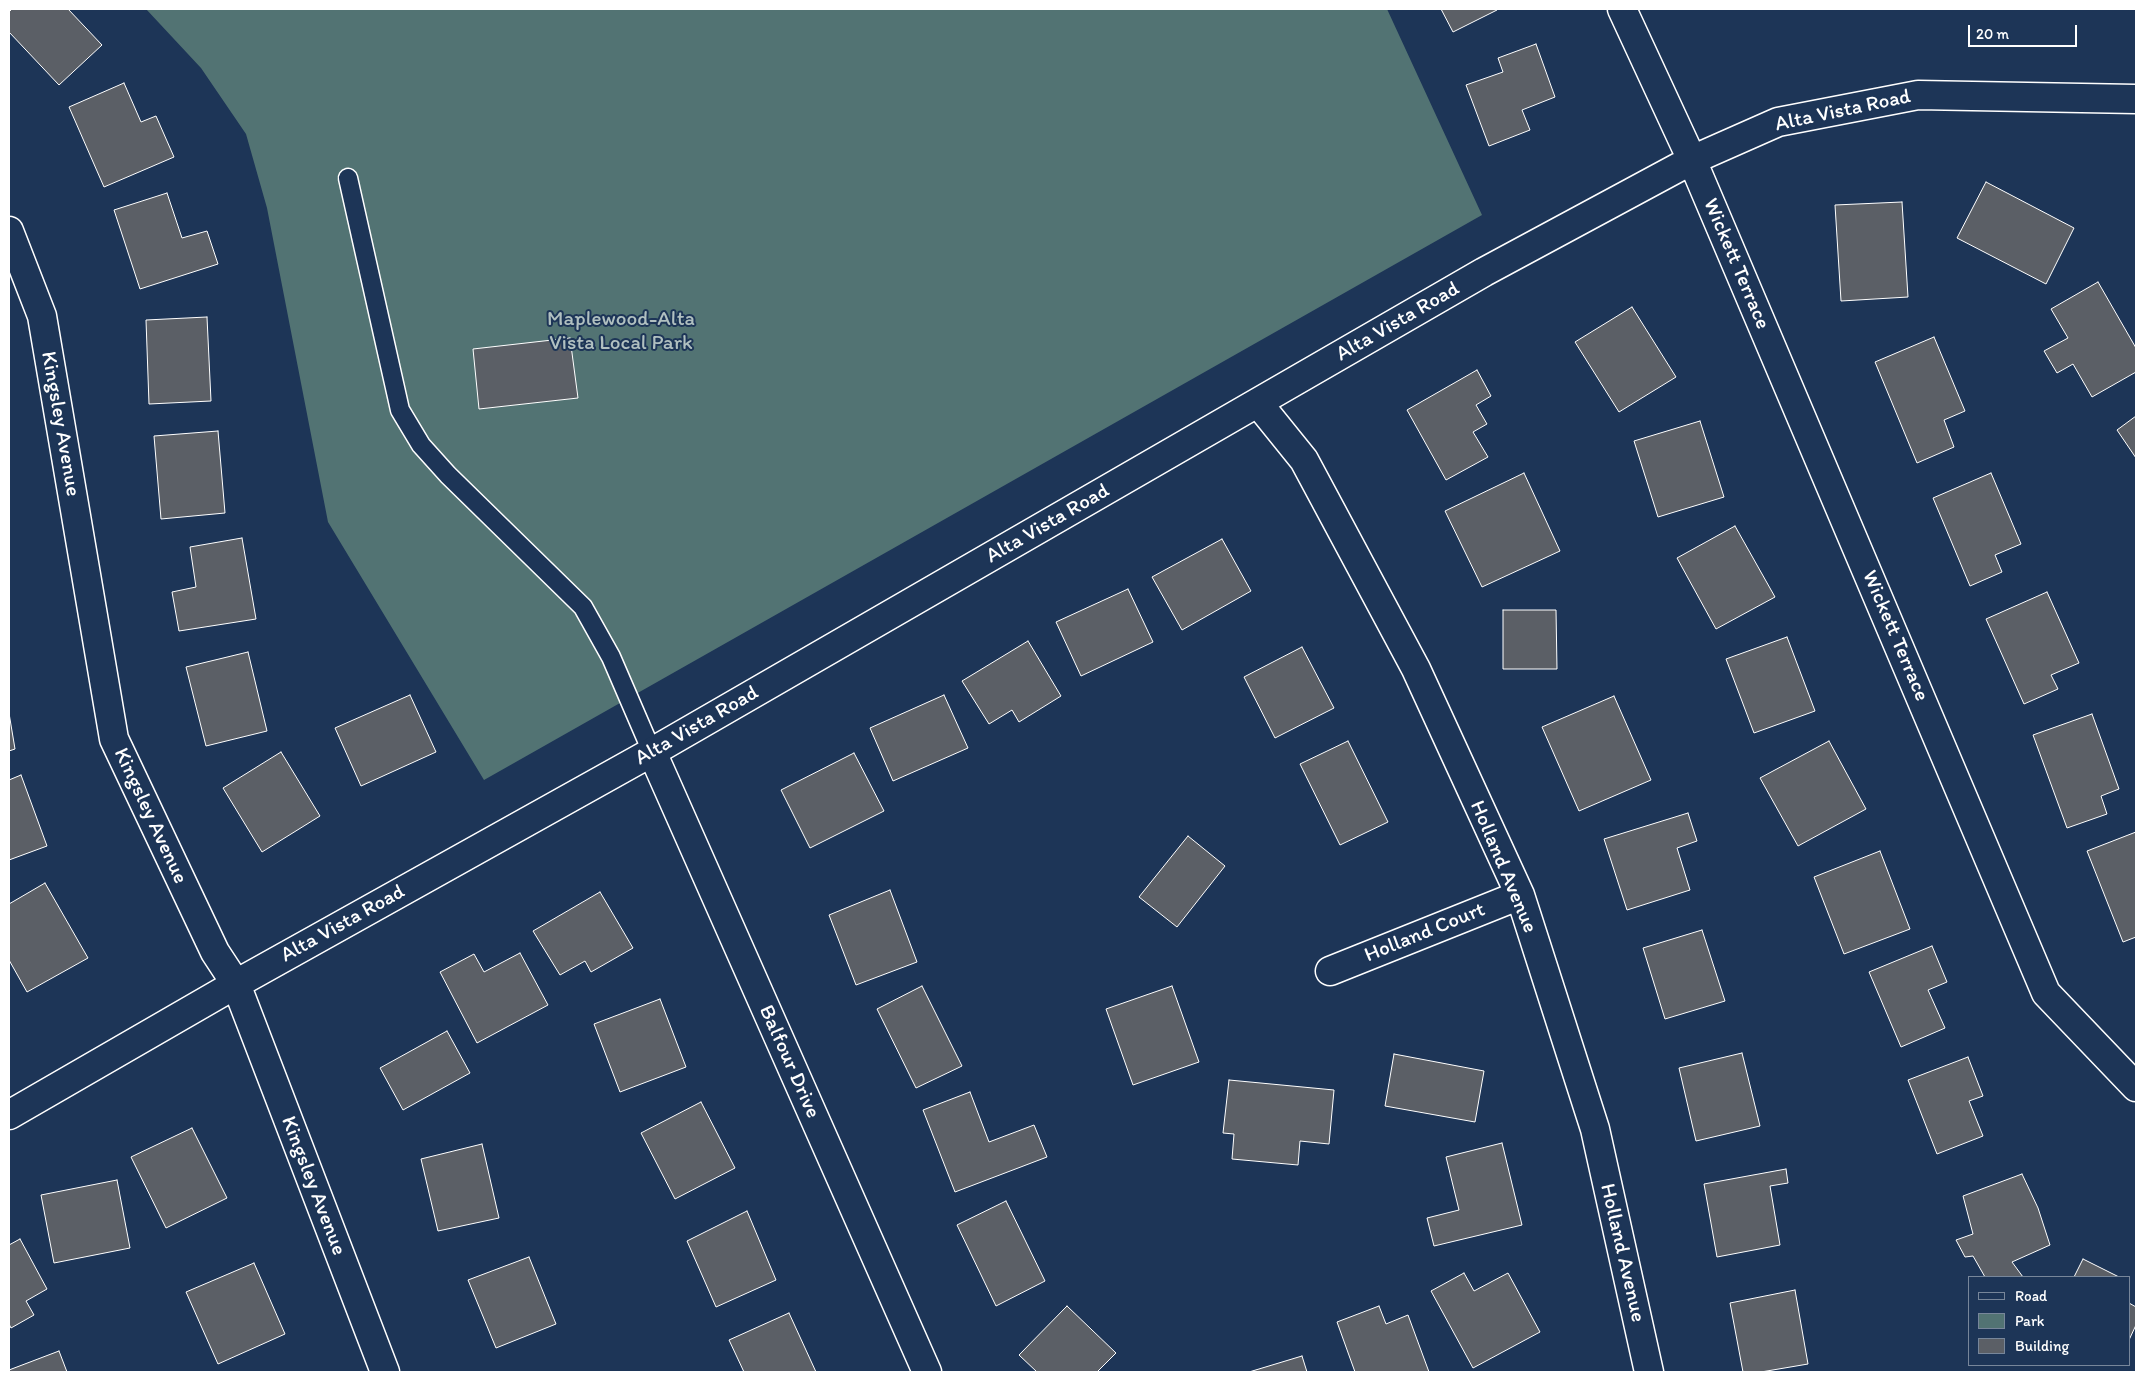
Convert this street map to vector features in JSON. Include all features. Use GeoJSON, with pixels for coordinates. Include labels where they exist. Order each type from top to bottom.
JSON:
{"type":"FeatureCollection","features":[{"type":"Feature","properties":{"kind":"street","name":"Wickett Terrace"},"geometry":{"type":"LineString","coordinates":[[1622,9],[1692,160],[2046,994],[2136,1088]]}},
{"type":"Feature","properties":{"kind":"street","name":"Alta Vista Road"},"geometry":{"type":"LineString","coordinates":[[9,1115],[236,984],[652,752],[1484,272],[1692,160],[1778,122],[1918,95],[2136,99]]}},
{"type":"Feature","properties":{"kind":"street","name":"Kingsley Avenue"},"geometry":{"type":"LineString","coordinates":[[9,231],[42,316],[114,739],[215,952],[236,984],[385,1372]]}},
{"type":"Feature","properties":{"kind":"street","name":"Holland Avenue"},"geometry":{"type":"LineString","coordinates":[[1258,403],[1304,460],[1402,643],[1520,895],[1595,1129],[1649,1372]]}},
{"type":"Feature","properties":{"kind":"street","name":"Balfour Drive"},"geometry":{"type":"LineString","coordinates":[[652,752],[927,1372]]}},
{"type":"Feature","properties":{"kind":"street","name":"Holland Court"},"geometry":{"type":"LineString","coordinates":[[1330,970],[1520,895]]}},
{"type":"Feature","properties":{"kind":"lane"},"geometry":{"type":"LineString","coordinates":[[348,178],[400,410],[426,451],[583,607],[611,657],[652,752]]}},
{"type":"Feature","properties":{"kind":"green space","name":"Maplewood-Alta Vista Local Park"},"geometry":{"type":"Polygon","coordinates":[[[146,9],[1387,9],[1482,215],[484,780],[328,522],[267,208],[246,134],[201,68],[146,9]]]}},
{"type":"Feature","properties":{"kind":"building"},"geometry":{"type":"Polygon","coordinates":[[[12,9],[68,9],[102,45],[59,85],[9,32],[9,12],[12,9]]]}},
{"type":"Feature","properties":{"kind":"building"},"geometry":{"type":"Polygon","coordinates":[[[1441,9],[1496,9],[1497,10],[1453,32],[1441,9]]]}},
{"type":"Feature","properties":{"kind":"building"},"geometry":{"type":"Polygon","coordinates":[[[1536,44],[1555,97],[1522,110],[1530,130],[1489,146],[1466,85],[1503,72],[1498,58],[1536,44]]]}},
{"type":"Feature","properties":{"kind":"building"},"geometry":{"type":"Polygon","coordinates":[[[124,83],[141,122],[156,116],[174,157],[104,187],[69,107],[124,83]]]}},
{"type":"Feature","properties":{"kind":"building"},"geometry":{"type":"Polygon","coordinates":[[[1986,182],[2074,228],[2046,284],[1957,238],[1986,182]]]}},
{"type":"Feature","properties":{"kind":"building"},"geometry":{"type":"Polygon","coordinates":[[[167,193],[182,238],[207,231],[218,264],[140,289],[114,210],[167,193]]]}},
{"type":"Feature","properties":{"kind":"building"},"geometry":{"type":"Polygon","coordinates":[[[1902,202],[1908,297],[1841,301],[1835,205],[1902,202]]]}},
{"type":"Feature","properties":{"kind":"building"},"geometry":{"type":"Polygon","coordinates":[[[2098,282],[2136,348],[2136,372],[2092,397],[2073,364],[2057,373],[2044,351],[2068,338],[2051,309],[2098,282]]]}},
{"type":"Feature","properties":{"kind":"building"},"geometry":{"type":"Polygon","coordinates":[[[1632,307],[1676,377],[1619,412],[1575,342],[1632,307]]]}},
{"type":"Feature","properties":{"kind":"building"},"geometry":{"type":"Polygon","coordinates":[[[207,317],[211,401],[149,404],[146,320],[207,317]]]}},
{"type":"Feature","properties":{"kind":"building"},"geometry":{"type":"Polygon","coordinates":[[[1934,337],[1965,411],[1944,420],[1954,447],[1917,463],[1875,362],[1934,337]]]}},
{"type":"Feature","properties":{"kind":"building"},"geometry":{"type":"Polygon","coordinates":[[[570,338],[578,398],[479,409],[473,349],[570,338]]]}},
{"type":"Feature","properties":{"kind":"building"},"geometry":{"type":"Polygon","coordinates":[[[1477,370],[1491,396],[1476,405],[1487,424],[1473,432],[1488,457],[1446,480],[1407,410],[1477,370]]]}},
{"type":"Feature","properties":{"kind":"building"},"geometry":{"type":"Polygon","coordinates":[[[2136,416],[2136,458],[2117,430],[2136,416]]]}},
{"type":"Feature","properties":{"kind":"building"},"geometry":{"type":"Polygon","coordinates":[[[1700,421],[1724,497],[1658,517],[1634,441],[1700,421]]]}},
{"type":"Feature","properties":{"kind":"building"},"geometry":{"type":"Polygon","coordinates":[[[218,431],[225,513],[161,519],[154,436],[218,431]]]}},
{"type":"Feature","properties":{"kind":"building"},"geometry":{"type":"Polygon","coordinates":[[[1524,473],[1560,551],[1482,587],[1445,511],[1524,473]]]}},
{"type":"Feature","properties":{"kind":"building"},"geometry":{"type":"Polygon","coordinates":[[[1991,473],[2021,544],[1995,555],[2002,572],[1970,586],[1933,498],[1991,473]]]}},
{"type":"Feature","properties":{"kind":"building"},"geometry":{"type":"Polygon","coordinates":[[[1735,526],[1775,597],[1716,629],[1677,558],[1735,526]]]}},
{"type":"Feature","properties":{"kind":"building"},"geometry":{"type":"Polygon","coordinates":[[[242,538],[256,619],[179,631],[172,592],[196,587],[190,547],[242,538]]]}},
{"type":"Feature","properties":{"kind":"building"},"geometry":{"type":"Polygon","coordinates":[[[1222,539],[1251,591],[1182,630],[1152,577],[1222,539]]]}},
{"type":"Feature","properties":{"kind":"building"},"geometry":{"type":"Polygon","coordinates":[[[1128,589],[1153,642],[1081,676],[1056,622],[1128,589]]]}},
{"type":"Feature","properties":{"kind":"building"},"geometry":{"type":"Polygon","coordinates":[[[2047,592],[2079,663],[2051,675],[2058,689],[2024,704],[1986,619],[2047,592]]]}},
{"type":"Feature","properties":{"kind":"building"},"geometry":{"type":"Polygon","coordinates":[[[1503,610],[1556,610],[1557,669],[1503,669],[1503,610]]]}},
{"type":"Feature","properties":{"kind":"building"},"geometry":{"type":"Polygon","coordinates":[[[1787,637],[1815,711],[1754,733],[1726,659],[1787,637]]]}},
{"type":"Feature","properties":{"kind":"building"},"geometry":{"type":"Polygon","coordinates":[[[1028,641],[1061,696],[1019,722],[1012,710],[989,724],[962,681],[1028,641]]]}},
{"type":"Feature","properties":{"kind":"building"},"geometry":{"type":"Polygon","coordinates":[[[1302,647],[1334,708],[1275,738],[1244,677],[1302,647]]]}},
{"type":"Feature","properties":{"kind":"building"},"geometry":{"type":"Polygon","coordinates":[[[248,652],[267,731],[206,746],[186,667],[248,652]]]}},
{"type":"Feature","properties":{"kind":"building"},"geometry":{"type":"Polygon","coordinates":[[[410,695],[436,752],[361,786],[335,728],[410,695]]]}},
{"type":"Feature","properties":{"kind":"building"},"geometry":{"type":"Polygon","coordinates":[[[944,695],[968,748],[893,781],[870,728],[944,695]]]}},
{"type":"Feature","properties":{"kind":"building"},"geometry":{"type":"Polygon","coordinates":[[[1614,696],[1651,780],[1579,811],[1542,727],[1614,696]]]}},
{"type":"Feature","properties":{"kind":"building"},"geometry":{"type":"Polygon","coordinates":[[[9,713],[15,749],[9,751],[9,713]]]}},
{"type":"Feature","properties":{"kind":"building"},"geometry":{"type":"Polygon","coordinates":[[[2092,714],[2119,789],[2101,796],[2107,814],[2067,828],[2033,735],[2092,714]]]}},
{"type":"Feature","properties":{"kind":"building"},"geometry":{"type":"Polygon","coordinates":[[[1348,741],[1388,822],[1340,845],[1300,764],[1348,741]]]}},
{"type":"Feature","properties":{"kind":"building"},"geometry":{"type":"Polygon","coordinates":[[[1829,741],[1866,809],[1798,846],[1760,778],[1829,741]]]}},
{"type":"Feature","properties":{"kind":"building"},"geometry":{"type":"Polygon","coordinates":[[[281,752],[320,816],[262,852],[223,788],[281,752]]]}},
{"type":"Feature","properties":{"kind":"building"},"geometry":{"type":"Polygon","coordinates":[[[854,753],[884,811],[810,848],[781,790],[854,753]]]}},
{"type":"Feature","properties":{"kind":"building"},"geometry":{"type":"Polygon","coordinates":[[[21,775],[47,846],[9,860],[9,780],[21,775]]]}},
{"type":"Feature","properties":{"kind":"building"},"geometry":{"type":"Polygon","coordinates":[[[1688,813],[1697,841],[1677,848],[1690,890],[1627,910],[1604,839],[1688,813]]]}},
{"type":"Feature","properties":{"kind":"building"},"geometry":{"type":"Polygon","coordinates":[[[2136,832],[2136,937],[2123,942],[2087,851],[2136,832]]]}},
{"type":"Feature","properties":{"kind":"building"},"geometry":{"type":"Polygon","coordinates":[[[1188,836],[1225,866],[1177,927],[1139,897],[1188,836]]]}},
{"type":"Feature","properties":{"kind":"building"},"geometry":{"type":"Polygon","coordinates":[[[1880,851],[1910,929],[1844,954],[1814,877],[1880,851]]]}},
{"type":"Feature","properties":{"kind":"building"},"geometry":{"type":"Polygon","coordinates":[[[45,883],[88,958],[27,992],[9,960],[9,904],[45,883]]]}},
{"type":"Feature","properties":{"kind":"building"},"geometry":{"type":"Polygon","coordinates":[[[890,890],[917,962],[856,985],[829,915],[890,890]]]}},
{"type":"Feature","properties":{"kind":"building"},"geometry":{"type":"Polygon","coordinates":[[[600,892],[633,948],[591,972],[585,961],[560,975],[533,931],[600,892]]]}},
{"type":"Feature","properties":{"kind":"building"},"geometry":{"type":"Polygon","coordinates":[[[1702,930],[1725,1001],[1665,1019],[1643,948],[1702,930]]]}},
{"type":"Feature","properties":{"kind":"building"},"geometry":{"type":"Polygon","coordinates":[[[1932,946],[1947,982],[1928,990],[1945,1028],[1901,1047],[1869,972],[1932,946]]]}},
{"type":"Feature","properties":{"kind":"building"},"geometry":{"type":"Polygon","coordinates":[[[520,953],[548,1005],[477,1043],[440,972],[474,954],[484,972],[520,953]]]}},
{"type":"Feature","properties":{"kind":"building"},"geometry":{"type":"Polygon","coordinates":[[[922,986],[962,1066],[916,1088],[877,1009],[922,986]]]}},
{"type":"Feature","properties":{"kind":"building"},"geometry":{"type":"Polygon","coordinates":[[[1172,986],[1199,1062],[1133,1085],[1106,1009],[1172,986]]]}},
{"type":"Feature","properties":{"kind":"building"},"geometry":{"type":"Polygon","coordinates":[[[660,999],[686,1067],[620,1092],[594,1024],[660,999]]]}},
{"type":"Feature","properties":{"kind":"building"},"geometry":{"type":"Polygon","coordinates":[[[447,1031],[470,1073],[403,1110],[380,1068],[447,1031]]]}},
{"type":"Feature","properties":{"kind":"building"},"geometry":{"type":"Polygon","coordinates":[[[1742,1053],[1760,1126],[1696,1141],[1679,1068],[1742,1053]]]}},
{"type":"Feature","properties":{"kind":"building"},"geometry":{"type":"Polygon","coordinates":[[[1394,1054],[1484,1071],[1475,1122],[1385,1106],[1394,1054]]]}},
{"type":"Feature","properties":{"kind":"building"},"geometry":{"type":"Polygon","coordinates":[[[1968,1057],[1983,1096],[1969,1101],[1983,1136],[1937,1154],[1908,1080],[1968,1057]]]}},
{"type":"Feature","properties":{"kind":"building"},"geometry":{"type":"Polygon","coordinates":[[[1229,1080],[1334,1090],[1329,1144],[1300,1141],[1298,1165],[1232,1159],[1234,1134],[1223,1133],[1229,1080]]]}},
{"type":"Feature","properties":{"kind":"building"},"geometry":{"type":"Polygon","coordinates":[[[970,1092],[989,1142],[1034,1125],[1047,1157],[955,1192],[923,1110],[970,1092]]]}},
{"type":"Feature","properties":{"kind":"building"},"geometry":{"type":"Polygon","coordinates":[[[701,1102],[735,1168],[675,1199],[641,1133],[701,1102]]]}},
{"type":"Feature","properties":{"kind":"building"},"geometry":{"type":"Polygon","coordinates":[[[192,1128],[227,1198],[166,1228],[131,1157],[192,1128]]]}},
{"type":"Feature","properties":{"kind":"building"},"geometry":{"type":"Polygon","coordinates":[[[1502,1143],[1522,1225],[1434,1246],[1427,1218],[1459,1210],[1446,1157],[1502,1143]]]}},
{"type":"Feature","properties":{"kind":"building"},"geometry":{"type":"Polygon","coordinates":[[[482,1144],[499,1218],[438,1231],[421,1159],[482,1144]]]}},
{"type":"Feature","properties":{"kind":"building"},"geometry":{"type":"Polygon","coordinates":[[[1786,1169],[1788,1183],[1770,1186],[1780,1245],[1717,1257],[1704,1184],[1786,1169]]]}},
{"type":"Feature","properties":{"kind":"building"},"geometry":{"type":"Polygon","coordinates":[[[2022,1174],[2038,1208],[2050,1245],[2012,1262],[2022,1276],[1984,1276],[1973,1256],[1965,1257],[1956,1240],[1973,1234],[1963,1196],[2022,1174]]]}},
{"type":"Feature","properties":{"kind":"building"},"geometry":{"type":"Polygon","coordinates":[[[117,1180],[130,1248],[54,1263],[41,1195],[117,1180]]]}},
{"type":"Feature","properties":{"kind":"building"},"geometry":{"type":"Polygon","coordinates":[[[1006,1201],[1045,1281],[996,1306],[957,1225],[1006,1201]]]}},
{"type":"Feature","properties":{"kind":"building"},"geometry":{"type":"Polygon","coordinates":[[[747,1211],[776,1280],[716,1307],[687,1241],[747,1211]]]}},
{"type":"Feature","properties":{"kind":"building"},"geometry":{"type":"Polygon","coordinates":[[[20,1239],[47,1289],[26,1301],[34,1315],[11,1328],[9,1324],[9,1245],[20,1239]]]}},
{"type":"Feature","properties":{"kind":"building"},"geometry":{"type":"Polygon","coordinates":[[[529,1257],[556,1324],[496,1348],[468,1280],[529,1257]]]}},
{"type":"Feature","properties":{"kind":"building"},"geometry":{"type":"Polygon","coordinates":[[[2083,1259],[2117,1276],[2074,1276],[2083,1259]]]}},
{"type":"Feature","properties":{"kind":"building"},"geometry":{"type":"Polygon","coordinates":[[[254,1263],[285,1334],[218,1364],[186,1292],[254,1263]]]}},
{"type":"Feature","properties":{"kind":"building"},"geometry":{"type":"Polygon","coordinates":[[[1464,1273],[1474,1291],[1508,1273],[1540,1332],[1473,1368],[1431,1291],[1464,1273]]]}},
{"type":"Feature","properties":{"kind":"building"},"geometry":{"type":"Polygon","coordinates":[[[1795,1290],[1808,1364],[1761,1372],[1743,1372],[1730,1303],[1795,1290]]]}},
{"type":"Feature","properties":{"kind":"building"},"geometry":{"type":"Polygon","coordinates":[[[2130,1304],[2136,1307],[2136,1325],[2130,1338],[2130,1304]]]}},
{"type":"Feature","properties":{"kind":"building"},"geometry":{"type":"Polygon","coordinates":[[[1067,1306],[1116,1353],[1097,1372],[1037,1372],[1019,1355],[1067,1306]]]}},
{"type":"Feature","properties":{"kind":"building"},"geometry":{"type":"Polygon","coordinates":[[[1379,1306],[1386,1324],[1408,1315],[1429,1372],[1355,1372],[1337,1322],[1379,1306]]]}},
{"type":"Feature","properties":{"kind":"building"},"geometry":{"type":"Polygon","coordinates":[[[789,1313],[816,1372],[744,1372],[729,1340],[789,1313]]]}},
{"type":"Feature","properties":{"kind":"building"},"geometry":{"type":"Polygon","coordinates":[[[59,1351],[67,1372],[9,1372],[9,1370],[59,1351]]]}},
{"type":"Feature","properties":{"kind":"building"},"geometry":{"type":"Polygon","coordinates":[[[1302,1356],[1307,1372],[1249,1372],[1302,1356]]]}}]}
